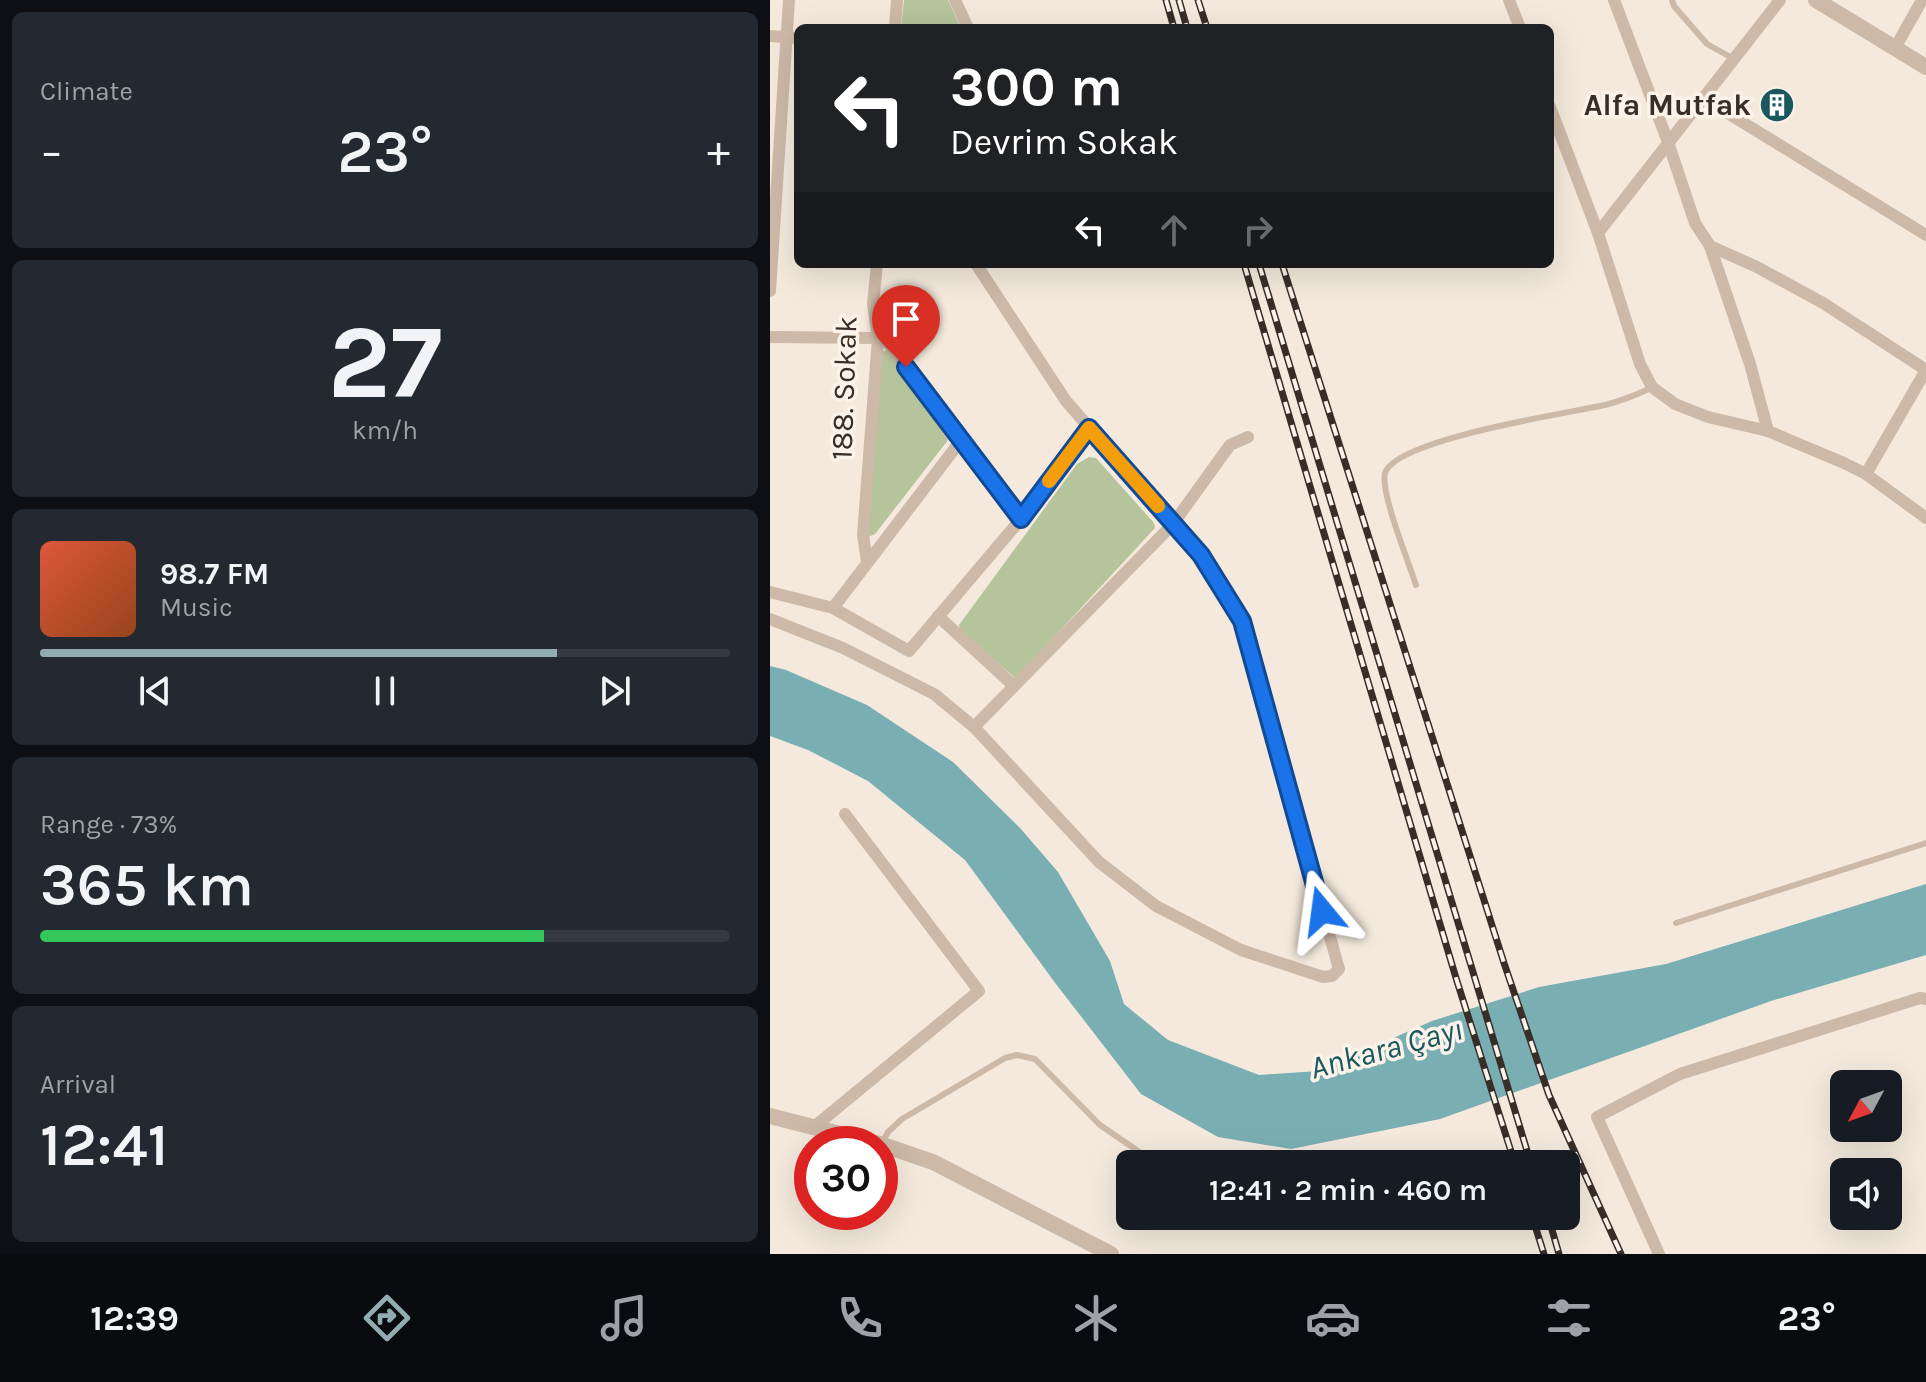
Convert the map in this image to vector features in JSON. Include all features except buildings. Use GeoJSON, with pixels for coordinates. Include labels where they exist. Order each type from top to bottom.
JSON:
{"type":"FeatureCollection","features":[{"type":"Feature","properties":{"kind":"street"},"geometry":{"type":"LineString","coordinates":[[770,291],[792,38],[789,0]]}},
{"type":"Feature","properties":{"kind":"street"},"geometry":{"type":"LineString","coordinates":[[895,24],[897,0]]}},
{"type":"Feature","properties":{"kind":"street"},"geometry":{"type":"LineString","coordinates":[[955,0],[966,24]]}},
{"type":"Feature","properties":{"kind":"street"},"geometry":{"type":"LineString","coordinates":[[1509,0],[1518,24]]}},
{"type":"Feature","properties":{"kind":"street"},"geometry":{"type":"LineString","coordinates":[[1614,0],[1695,223],[1710,246],[1750,364],[1768,431]]}},
{"type":"Feature","properties":{"kind":"street"},"geometry":{"type":"LineString","coordinates":[[1598,233],[1780,0]]}},
{"type":"Feature","properties":{"kind":"street"},"geometry":{"type":"LineString","coordinates":[[1816,0],[1926,67]]}},
{"type":"Feature","properties":{"kind":"street"},"geometry":{"type":"LineString","coordinates":[[1895,48],[1922,0]]}},
{"type":"Feature","properties":{"kind":"street"},"geometry":{"type":"LineString","coordinates":[[770,36],[792,38]]}},
{"type":"Feature","properties":{"kind":"street"},"geometry":{"type":"LineString","coordinates":[[1703,98],[1926,235]]}},
{"type":"Feature","properties":{"kind":"street"},"geometry":{"type":"LineString","coordinates":[[1554,118],[1598,233],[1640,364],[1652,387],[1675,404],[1708,417],[1768,431],[1866,474],[1926,518]]}},
{"type":"Feature","properties":{"kind":"street"},"geometry":{"type":"LineString","coordinates":[[1710,246],[1757,267],[1823,303],[1926,370],[1866,474]]}},
{"type":"Feature","properties":{"kind":"street","name":"188. Sokak"},"geometry":{"type":"LineString","coordinates":[[867,561],[863,535],[878,338],[873,304],[877,268]]}},
{"type":"Feature","properties":{"kind":"street"},"geometry":{"type":"LineString","coordinates":[[770,619],[843,648],[934,694],[974,727],[1099,862],[1156,906],[1241,950],[1323,977],[1332,976],[1339,969],[1242,621],[1201,555],[1066,401],[979,268]]}},
{"type":"Feature","properties":{"kind":"street"},"geometry":{"type":"LineString","coordinates":[[770,337],[878,338],[888,343],[1021,519]]}},
{"type":"Feature","properties":{"kind":"street"},"geometry":{"type":"LineString","coordinates":[[770,592],[833,608],[909,651],[1021,519],[1089,428]]}},
{"type":"Feature","properties":{"kind":"street"},"geometry":{"type":"LineString","coordinates":[[974,727],[1173,524],[1230,445],[1248,437]]}},
{"type":"Feature","properties":{"kind":"street"},"geometry":{"type":"LineString","coordinates":[[833,608],[962,439]]}},
{"type":"Feature","properties":{"kind":"street"},"geometry":{"type":"LineString","coordinates":[[938,616],[1014,686]]}},
{"type":"Feature","properties":{"kind":"street"},"geometry":{"type":"LineString","coordinates":[[815,1126],[979,991],[845,814]]}},
{"type":"Feature","properties":{"kind":"street"},"geometry":{"type":"LineString","coordinates":[[1659,1254],[1597,1117],[1680,1074],[1920,998],[1926,999]]}},
{"type":"Feature","properties":{"kind":"street"},"geometry":{"type":"LineString","coordinates":[[770,1116],[810,1126]]}},
{"type":"Feature","properties":{"kind":"street"},"geometry":{"type":"LineString","coordinates":[[898,1150],[933,1162],[1111,1254]]}},
{"type":"Feature","properties":{"kind":"lane"},"geometry":{"type":"LineString","coordinates":[[1672,0],[1707,44],[1734,59]]}},
{"type":"Feature","properties":{"kind":"lane"},"geometry":{"type":"LineString","coordinates":[[1416,585],[1385,492],[1385,474],[1394,461],[1420,448],[1522,420],[1626,399],[1652,387]]}},
{"type":"Feature","properties":{"kind":"lane"},"geometry":{"type":"LineString","coordinates":[[1676,923],[1926,843]]}},
{"type":"Feature","properties":{"kind":"lane"},"geometry":{"type":"LineString","coordinates":[[894,1126],[1005,1058],[1024,1055],[1040,1063],[1100,1125],[1137,1150]]}},
{"type":"Feature","properties":{"kind":"green space"},"geometry":{"type":"Polygon","coordinates":[[[904,0],[948,0],[959,24],[901,24],[904,0]]]}},
{"type":"Feature","properties":{"kind":"green space"},"geometry":{"type":"Polygon","coordinates":[[[887,350],[948,440],[875,534],[868,537],[879,353],[887,350]]]}},
{"type":"Feature","properties":{"kind":"green space"},"geometry":{"type":"Polygon","coordinates":[[[1089,457],[1096,458],[1154,523],[1155,528],[1014,677],[960,630],[959,625],[1077,464],[1089,457]]]}},
{"type":"Feature","properties":{"kind":"water","name":"Ankara Çayı"},"geometry":{"type":"Polygon","coordinates":[[[770,666],[867,705],[953,762],[1020,828],[1058,872],[1110,961],[1124,1004],[1168,1040],[1259,1075],[1318,1071],[1432,1021],[1539,987],[1666,964],[1926,884],[1926,955],[1771,1001],[1440,1119],[1291,1149],[1218,1137],[1141,1094],[965,860],[868,781],[808,750],[770,736],[770,666]]]}},
{"type":"Feature","properties":{"kind":"railway"},"geometry":{"type":"LineString","coordinates":[[1166,0],[1173,24]]}},
{"type":"Feature","properties":{"kind":"railway"},"geometry":{"type":"LineString","coordinates":[[1179,0],[1186,24]]}},
{"type":"Feature","properties":{"kind":"railway"},"geometry":{"type":"LineString","coordinates":[[1198,0],[1206,24]]}},
{"type":"Feature","properties":{"kind":"railway"},"geometry":{"type":"LineString","coordinates":[[1245,268],[1456,978],[1511,1150]]}},
{"type":"Feature","properties":{"kind":"railway"},"geometry":{"type":"LineString","coordinates":[[1260,268],[1527,1150]]}},
{"type":"Feature","properties":{"kind":"railway"},"geometry":{"type":"LineString","coordinates":[[1283,268],[1504,963],[1549,1095],[1621,1254]]}},
{"type":"Feature","properties":{"kind":"railway"},"geometry":{"type":"LineString","coordinates":[[1536,1230],[1544,1254]]}},
{"type":"Feature","properties":{"kind":"railway"},"geometry":{"type":"LineString","coordinates":[[1552,1230],[1559,1254]]}},
{"type":"Feature","properties":{"kind":"slow traffic"},"geometry":{"type":"LineString","coordinates":[[1049,481],[1089,428],[1158,506]]}},
{"type":"Feature","properties":{"kind":"place","name":"Alfa Mutfak"},"geometry":{"type":"Point","coordinates":[1777,105]}},
{"type":"Feature","properties":{"kind":"route"},"geometry":{"type":"LineString","coordinates":[[906,367],[1021,519],[1089,428],[1201,555],[1242,621],[1322,911]]}}]}
